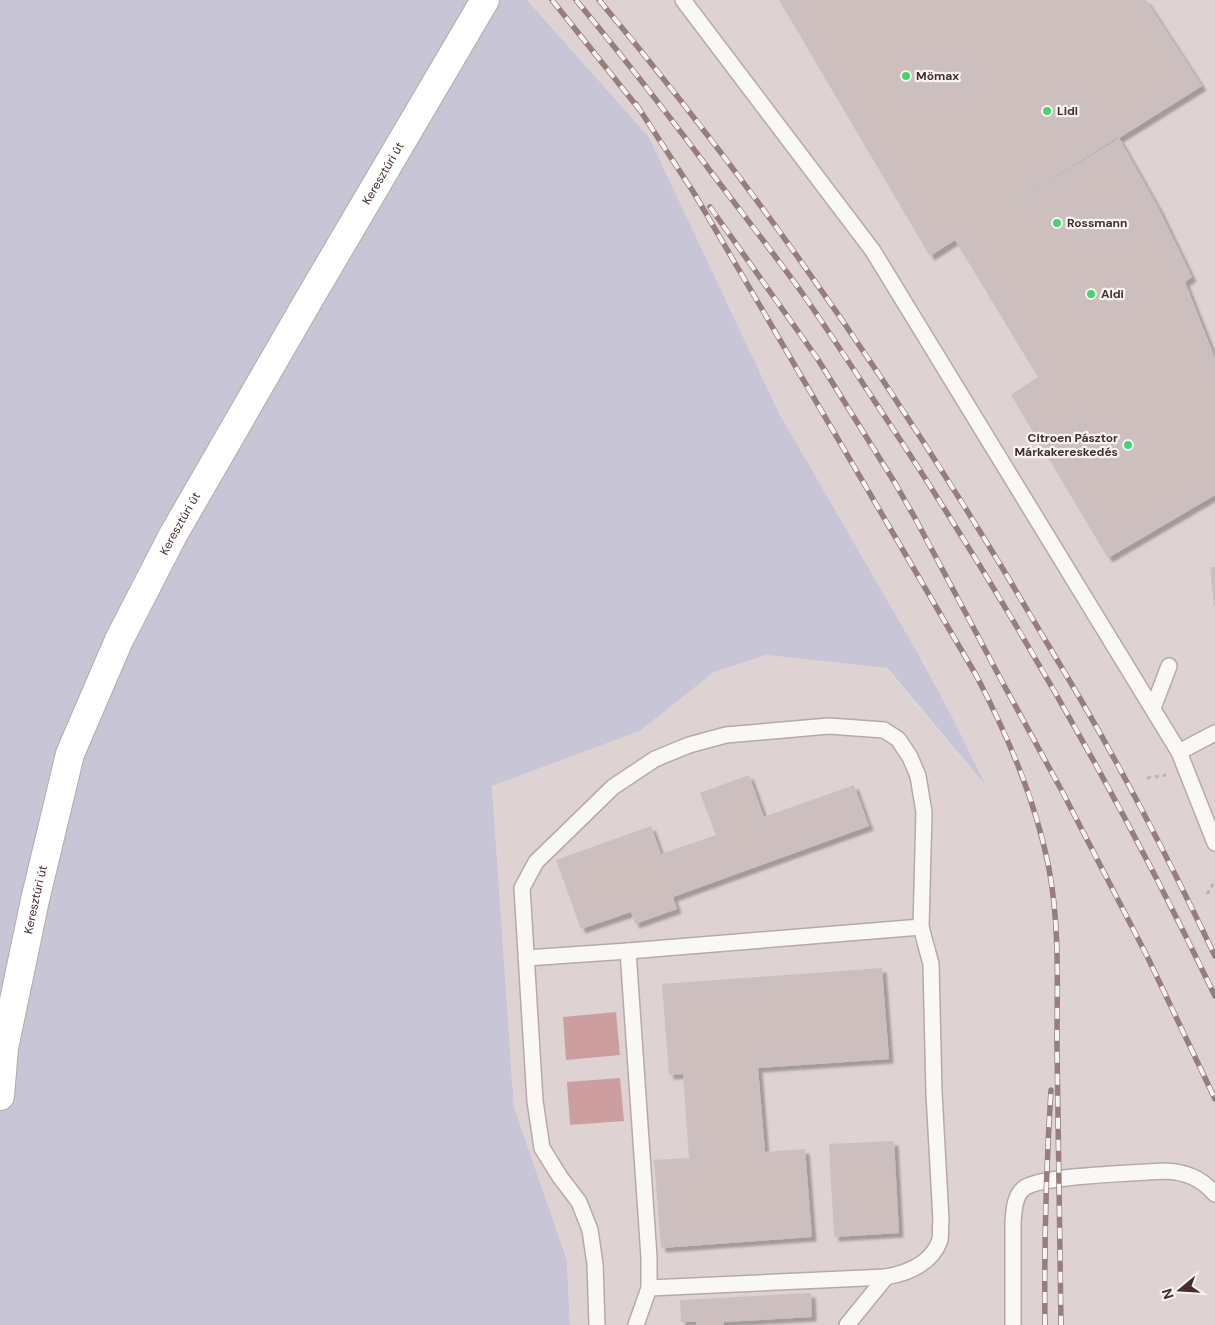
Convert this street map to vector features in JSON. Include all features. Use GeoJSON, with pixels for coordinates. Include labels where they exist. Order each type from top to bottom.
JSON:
{"type":"FeatureCollection","features":[{"type":"Feature","properties":{"kind":"main road","name":"Keresztúri út"},"geometry":{"type":"LineString","coordinates":[[0,1096],[4,1048],[35,900],[70,754],[119,640],[173,535],[485,0]]}},
{"type":"Feature","properties":{"kind":"lane"},"geometry":{"type":"LineString","coordinates":[[682,0],[873,251],[1179,752],[1215,843]]}},
{"type":"Feature","properties":{"kind":"lane"},"geometry":{"type":"LineString","coordinates":[[1152,708],[1170,666]]}},
{"type":"Feature","properties":{"kind":"lane"},"geometry":{"type":"LineString","coordinates":[[597,1325],[595,1264],[590,1230],[579,1202],[560,1177],[542,1148],[534,1101],[522,888],[536,862],[613,787],[655,759],[689,745],[726,735],[829,726],[884,730],[898,739],[910,757],[918,776],[924,812],[921,927],[931,964],[934,1093],[941,1220],[940,1239],[930,1256],[916,1267],[897,1275],[886,1277],[649,1288]]}},
{"type":"Feature","properties":{"kind":"lane"},"geometry":{"type":"LineString","coordinates":[[1179,752],[1215,733]]}},
{"type":"Feature","properties":{"kind":"lane"},"geometry":{"type":"LineString","coordinates":[[526,958],[921,927]]}},
{"type":"Feature","properties":{"kind":"lane"},"geometry":{"type":"LineString","coordinates":[[628,951],[649,1257],[649,1288],[636,1325]]}},
{"type":"Feature","properties":{"kind":"lane"},"geometry":{"type":"LineString","coordinates":[[1013,1325],[1013,1222],[1015,1207],[1023,1188],[1031,1184],[1059,1178],[1164,1171],[1192,1176],[1203,1181],[1215,1194]]}},
{"type":"Feature","properties":{"kind":"lane"},"geometry":{"type":"LineString","coordinates":[[847,1325],[886,1277]]}},
{"type":"Feature","properties":{"kind":"path"},"geometry":{"type":"LineString","coordinates":[[1206,894],[1215,881]]}},
{"type":"Feature","properties":{"kind":"shaded area"},"geometry":{"type":"Polygon","coordinates":[[[0,0],[527,0],[649,137],[779,413],[916,650],[986,786],[887,668],[766,655],[714,672],[640,731],[492,786],[514,1107],[567,1260],[570,1325],[0,1325],[0,0]]]}},
{"type":"Feature","properties":{"kind":"shaded area"},"geometry":{"type":"Polygon","coordinates":[[[527,0],[1215,0],[1215,1325],[570,1325],[567,1259],[514,1107],[492,786],[640,731],[714,672],[766,655],[886,668],[984,784],[916,650],[779,413],[649,137],[527,0]]]}},
{"type":"Feature","properties":{"kind":"shaded area"},"geometry":{"type":"Polygon","coordinates":[[[616,1012],[620,1055],[566,1060],[563,1017],[616,1012]]]}},
{"type":"Feature","properties":{"kind":"shaded area"},"geometry":{"type":"Polygon","coordinates":[[[620,1078],[624,1121],[570,1125],[567,1082],[620,1078]]]}},
{"type":"Feature","properties":{"kind":"building"},"geometry":{"type":"Polygon","coordinates":[[[779,0],[1146,0],[1202,86],[1119,138],[1158,207],[1192,277],[1185,282],[1215,358],[1215,495],[1108,558],[1011,395],[1038,377],[955,240],[930,256],[779,0]],[[1118,137],[1013,204],[1119,138],[1118,137]]]}},
{"type":"Feature","properties":{"kind":"building"},"geometry":{"type":"Polygon","coordinates":[[[1210,567],[1215,567],[1215,606],[1214,606],[1210,567]]]}},
{"type":"Feature","properties":{"kind":"building"},"geometry":{"type":"Polygon","coordinates":[[[749,775],[764,817],[854,785],[869,826],[673,897],[677,909],[635,924],[631,912],[581,929],[556,860],[651,826],[661,854],[716,835],[700,793],[749,775]]]}},
{"type":"Feature","properties":{"kind":"building"},"geometry":{"type":"Polygon","coordinates":[[[882,968],[889,1059],[758,1068],[765,1152],[805,1149],[812,1237],[661,1248],[654,1160],[689,1158],[683,1074],[669,1075],[662,984],[882,968]]]}},
{"type":"Feature","properties":{"kind":"building"},"geometry":{"type":"Polygon","coordinates":[[[894,1141],[899,1233],[834,1237],[829,1144],[894,1141]]]}},
{"type":"Feature","properties":{"kind":"building"},"geometry":{"type":"Polygon","coordinates":[[[811,1293],[812,1317],[724,1322],[724,1325],[696,1325],[696,1322],[681,1322],[680,1300],[811,1293]]]}},
{"type":"Feature","properties":{"kind":"railway"},"geometry":{"type":"LineString","coordinates":[[552,0],[639,109]]}},
{"type":"Feature","properties":{"kind":"railway"},"geometry":{"type":"LineString","coordinates":[[576,0],[657,101],[793,280],[944,508],[1027,644],[1106,783],[1180,924],[1215,996]]}},
{"type":"Feature","properties":{"kind":"railway"},"geometry":{"type":"LineString","coordinates":[[599,0],[710,138],[763,209],[866,355],[915,429],[1009,579],[1120,768],[1215,956]]}},
{"type":"Feature","properties":{"kind":"railway"},"geometry":{"type":"LineString","coordinates":[[636,104],[694,193],[976,675],[1010,745],[1029,794],[1049,869],[1055,913],[1061,1325]]}},
{"type":"Feature","properties":{"kind":"railway"},"geometry":{"type":"LineString","coordinates":[[710,207],[817,358],[915,518],[1063,793],[1147,956],[1215,1099]]}},
{"type":"Feature","properties":{"kind":"railway"},"geometry":{"type":"LineString","coordinates":[[1045,1325],[1046,1208],[1051,1090]]}},
{"type":"Feature","properties":{"kind":"place","name":"Mömax"},"geometry":{"type":"Point","coordinates":[906,76]}},
{"type":"Feature","properties":{"kind":"place","name":"Lidl"},"geometry":{"type":"Point","coordinates":[1047,111]}},
{"type":"Feature","properties":{"kind":"place","name":"Rossmann"},"geometry":{"type":"Point","coordinates":[1057,223]}},
{"type":"Feature","properties":{"kind":"place","name":"Aldi"},"geometry":{"type":"Point","coordinates":[1091,294]}},
{"type":"Feature","properties":{"kind":"place","name":"Citroen Pásztor Márkakereskedés"},"geometry":{"type":"Point","coordinates":[1128,445]}}]}
